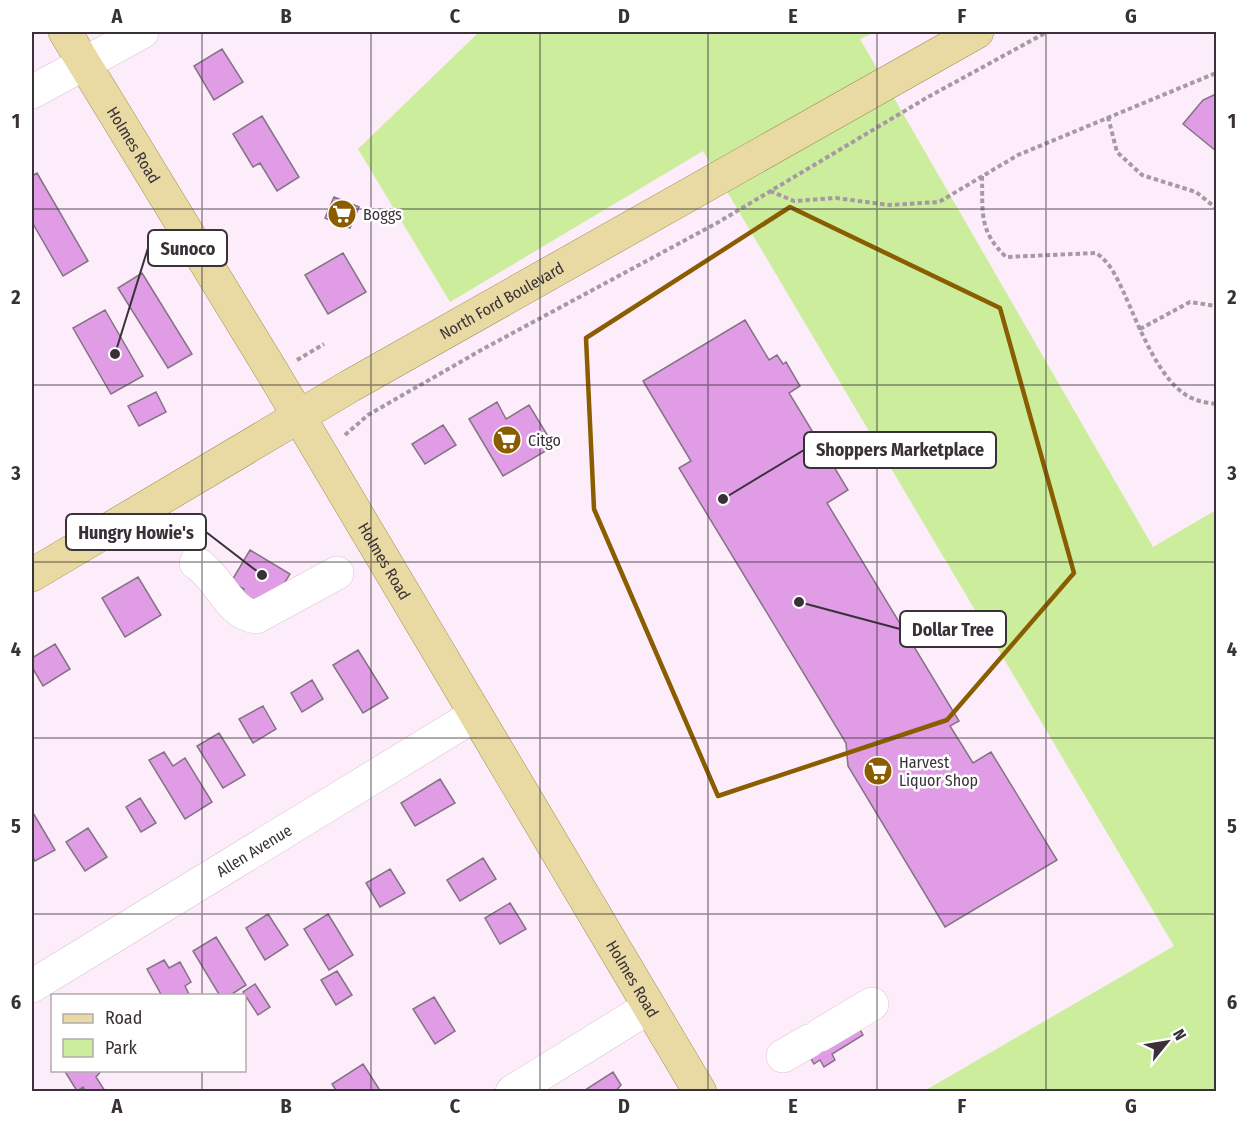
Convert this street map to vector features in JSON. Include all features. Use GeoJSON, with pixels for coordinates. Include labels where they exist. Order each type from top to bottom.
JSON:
{"type":"FeatureCollection","features":[{"type":"Feature","properties":{"kind":"main road","name":"Holmes Road"},"geometry":{"type":"LineString","coordinates":[[65,32],[298,417],[700,1092]]}},
{"type":"Feature","properties":{"kind":"main road","name":"North Ford Boulevard"},"geometry":{"type":"LineString","coordinates":[[32,575],[298,417],[977,32]]}},
{"type":"Feature","properties":{"kind":"street"},"geometry":{"type":"LineString","coordinates":[[32,92],[142,32]]}},
{"type":"Feature","properties":{"kind":"street"},"geometry":{"type":"LineString","coordinates":[[196,563],[216,580],[232,605],[248,616],[256,617],[337,573]]}},
{"type":"Feature","properties":{"kind":"street","name":"Allen Avenue"},"geometry":{"type":"LineString","coordinates":[[32,986],[475,714]]}},
{"type":"Feature","properties":{"kind":"street"},"geometry":{"type":"LineString","coordinates":[[804,1044],[872,1004]]}},
{"type":"Feature","properties":{"kind":"street"},"geometry":{"type":"LineString","coordinates":[[512,1092],[649,1007]]}},
{"type":"Feature","properties":{"kind":"path"},"geometry":{"type":"LineString","coordinates":[[345,435],[368,415],[717,223],[928,97],[1047,32]]}},
{"type":"Feature","properties":{"kind":"path"},"geometry":{"type":"LineString","coordinates":[[769,191],[794,201],[836,198],[889,205],[939,202],[1018,155],[1216,73]]}},
{"type":"Feature","properties":{"kind":"path"},"geometry":{"type":"LineString","coordinates":[[1108,117],[1117,152],[1142,175],[1196,192],[1216,208]]}},
{"type":"Feature","properties":{"kind":"path"},"geometry":{"type":"LineString","coordinates":[[982,176],[983,222],[990,241],[1006,257],[1096,252],[1104,258],[1115,275],[1140,329],[1171,383],[1192,399],[1216,404]]}},
{"type":"Feature","properties":{"kind":"path"},"geometry":{"type":"LineString","coordinates":[[1140,329],[1191,302],[1216,306]]}},
{"type":"Feature","properties":{"kind":"path"},"geometry":{"type":"LineString","coordinates":[[297,360],[324,344]]}},
{"type":"Feature","properties":{"kind":"highlighted area"},"geometry":{"type":"Polygon","coordinates":[[[790,207],[1000,308],[1074,573],[947,720],[718,796],[594,509],[586,338],[790,207]]]}},
{"type":"Feature","properties":{"kind":"green space"},"geometry":{"type":"Polygon","coordinates":[[[479,32],[875,32],[860,39],[1153,547],[1216,510],[1216,1091],[924,1091],[1174,946],[703,151],[450,302],[358,149],[479,32]]]}},
{"type":"Feature","properties":{"kind":"building"},"geometry":{"type":"Polygon","coordinates":[[[222,49],[243,82],[214,100],[194,66],[222,49]]]}},
{"type":"Feature","properties":{"kind":"building"},"geometry":{"type":"Polygon","coordinates":[[[1216,94],[1216,151],[1183,124],[1203,100],[1216,94]]]}},
{"type":"Feature","properties":{"kind":"building"},"geometry":{"type":"Polygon","coordinates":[[[262,116],[299,177],[277,191],[260,163],[253,167],[233,134],[262,116]]]}},
{"type":"Feature","properties":{"kind":"building"},"geometry":{"type":"Polygon","coordinates":[[[37,173],[88,261],[63,276],[32,222],[32,176],[37,173]]]}},
{"type":"Feature","properties":{"kind":"building"},"geometry":{"type":"Polygon","coordinates":[[[334,197],[359,207],[350,228],[325,218],[334,197]]]}},
{"type":"Feature","properties":{"kind":"building"},"geometry":{"type":"Polygon","coordinates":[[[343,253],[366,292],[328,314],[305,275],[343,253]]]}},
{"type":"Feature","properties":{"kind":"building"},"geometry":{"type":"Polygon","coordinates":[[[142,273],[192,354],[168,368],[118,288],[142,273]]]}},
{"type":"Feature","properties":{"kind":"building"},"geometry":{"type":"Polygon","coordinates":[[[105,310],[143,376],[111,394],[73,328],[105,310]]]}},
{"type":"Feature","properties":{"kind":"building"},"geometry":{"type":"Polygon","coordinates":[[[745,320],[769,360],[777,355],[783,364],[786,362],[800,386],[789,393],[848,490],[827,503],[959,721],[950,726],[973,763],[991,752],[1057,860],[945,927],[848,766],[846,743],[679,468],[691,461],[643,381],[745,320]]]}},
{"type":"Feature","properties":{"kind":"building"},"geometry":{"type":"Polygon","coordinates":[[[156,392],[166,412],[139,426],[128,406],[156,392]]]}},
{"type":"Feature","properties":{"kind":"building"},"geometry":{"type":"Polygon","coordinates":[[[497,402],[506,419],[529,405],[554,446],[503,476],[469,419],[497,402]]]}},
{"type":"Feature","properties":{"kind":"building"},"geometry":{"type":"Polygon","coordinates":[[[443,425],[456,445],[425,464],[412,444],[443,425]]]}},
{"type":"Feature","properties":{"kind":"building"},"geometry":{"type":"Polygon","coordinates":[[[250,550],[290,574],[285,582],[289,592],[262,608],[240,596],[244,589],[231,582],[250,550]]]}},
{"type":"Feature","properties":{"kind":"building"},"geometry":{"type":"Polygon","coordinates":[[[138,577],[161,615],[125,637],[102,598],[138,577]]]}},
{"type":"Feature","properties":{"kind":"building"},"geometry":{"type":"Polygon","coordinates":[[[55,644],[70,669],[43,686],[32,667],[32,658],[55,644]]]}},
{"type":"Feature","properties":{"kind":"building"},"geometry":{"type":"Polygon","coordinates":[[[358,650],[388,698],[363,713],[333,665],[358,650]]]}},
{"type":"Feature","properties":{"kind":"building"},"geometry":{"type":"Polygon","coordinates":[[[312,680],[323,699],[302,712],[291,693],[312,680]]]}},
{"type":"Feature","properties":{"kind":"building"},"geometry":{"type":"Polygon","coordinates":[[[263,706],[276,729],[253,743],[239,719],[263,706]]]}},
{"type":"Feature","properties":{"kind":"building"},"geometry":{"type":"Polygon","coordinates":[[[219,733],[245,775],[223,788],[197,746],[219,733]]]}},
{"type":"Feature","properties":{"kind":"building"},"geometry":{"type":"Polygon","coordinates":[[[164,752],[173,766],[185,758],[212,802],[185,819],[149,760],[164,752]]]}},
{"type":"Feature","properties":{"kind":"building"},"geometry":{"type":"Polygon","coordinates":[[[440,779],[455,803],[415,826],[401,803],[440,779]]]}},
{"type":"Feature","properties":{"kind":"building"},"geometry":{"type":"Polygon","coordinates":[[[140,798],[156,823],[141,832],[126,807],[140,798]]]}},
{"type":"Feature","properties":{"kind":"building"},"geometry":{"type":"Polygon","coordinates":[[[32,811],[55,850],[35,861],[32,855],[32,811]]]}},
{"type":"Feature","properties":{"kind":"building"},"geometry":{"type":"Polygon","coordinates":[[[88,828],[107,857],[85,871],[66,842],[88,828]]]}},
{"type":"Feature","properties":{"kind":"building"},"geometry":{"type":"Polygon","coordinates":[[[483,858],[496,879],[460,901],[447,880],[483,858]]]}},
{"type":"Feature","properties":{"kind":"building"},"geometry":{"type":"Polygon","coordinates":[[[390,869],[405,893],[380,907],[366,883],[390,869]]]}},
{"type":"Feature","properties":{"kind":"building"},"geometry":{"type":"Polygon","coordinates":[[[510,903],[526,929],[500,944],[485,918],[510,903]]]}},
{"type":"Feature","properties":{"kind":"building"},"geometry":{"type":"Polygon","coordinates":[[[268,914],[288,945],[265,960],[246,928],[268,914]]]}},
{"type":"Feature","properties":{"kind":"building"},"geometry":{"type":"Polygon","coordinates":[[[328,914],[353,955],[329,970],[304,929],[328,914]]]}},
{"type":"Feature","properties":{"kind":"building"},"geometry":{"type":"Polygon","coordinates":[[[216,937],[246,985],[232,994],[219,994],[193,951],[216,937]]]}},
{"type":"Feature","properties":{"kind":"building"},"geometry":{"type":"Polygon","coordinates":[[[164,960],[169,968],[180,962],[191,982],[185,986],[189,994],[161,994],[147,969],[164,960]]]}},
{"type":"Feature","properties":{"kind":"building"},"geometry":{"type":"Polygon","coordinates":[[[337,971],[352,995],[336,1005],[321,980],[337,971]]]}},
{"type":"Feature","properties":{"kind":"building"},"geometry":{"type":"Polygon","coordinates":[[[255,984],[270,1007],[258,1015],[243,992],[255,984]]]}},
{"type":"Feature","properties":{"kind":"building"},"geometry":{"type":"Polygon","coordinates":[[[434,997],[455,1031],[435,1044],[413,1009],[434,997]]]}},
{"type":"Feature","properties":{"kind":"building"},"geometry":{"type":"Polygon","coordinates":[[[857,1024],[863,1035],[832,1054],[835,1060],[824,1067],[820,1060],[814,1064],[808,1054],[857,1024]]]}},
{"type":"Feature","properties":{"kind":"building"},"geometry":{"type":"Polygon","coordinates":[[[363,1064],[381,1092],[337,1092],[332,1084],[363,1064]]]}},
{"type":"Feature","properties":{"kind":"building"},"geometry":{"type":"Polygon","coordinates":[[[65,1072],[100,1072],[96,1077],[105,1091],[86,1092],[83,1087],[77,1091],[65,1072]]]}},
{"type":"Feature","properties":{"kind":"building"},"geometry":{"type":"Polygon","coordinates":[[[613,1072],[621,1085],[615,1092],[582,1092],[613,1072]]]}},
{"type":"Feature","properties":{"kind":"place","name":"Boggs"},"geometry":{"type":"Point","coordinates":[342,214]}},
{"type":"Feature","properties":{"kind":"place","name":"Sunoco"},"geometry":{"type":"Point","coordinates":[115,354]}},
{"type":"Feature","properties":{"kind":"place","name":"Citgo"},"geometry":{"type":"Point","coordinates":[507,440]}},
{"type":"Feature","properties":{"kind":"place","name":"Shoppers Marketplace"},"geometry":{"type":"Point","coordinates":[723,499]}},
{"type":"Feature","properties":{"kind":"place","name":"Hungry Howie's"},"geometry":{"type":"Point","coordinates":[262,575]}},
{"type":"Feature","properties":{"kind":"place","name":"Dollar Tree"},"geometry":{"type":"Point","coordinates":[799,602]}},
{"type":"Feature","properties":{"kind":"place","name":"Harvest Liquor Shop"},"geometry":{"type":"Point","coordinates":[878,771]}}]}
